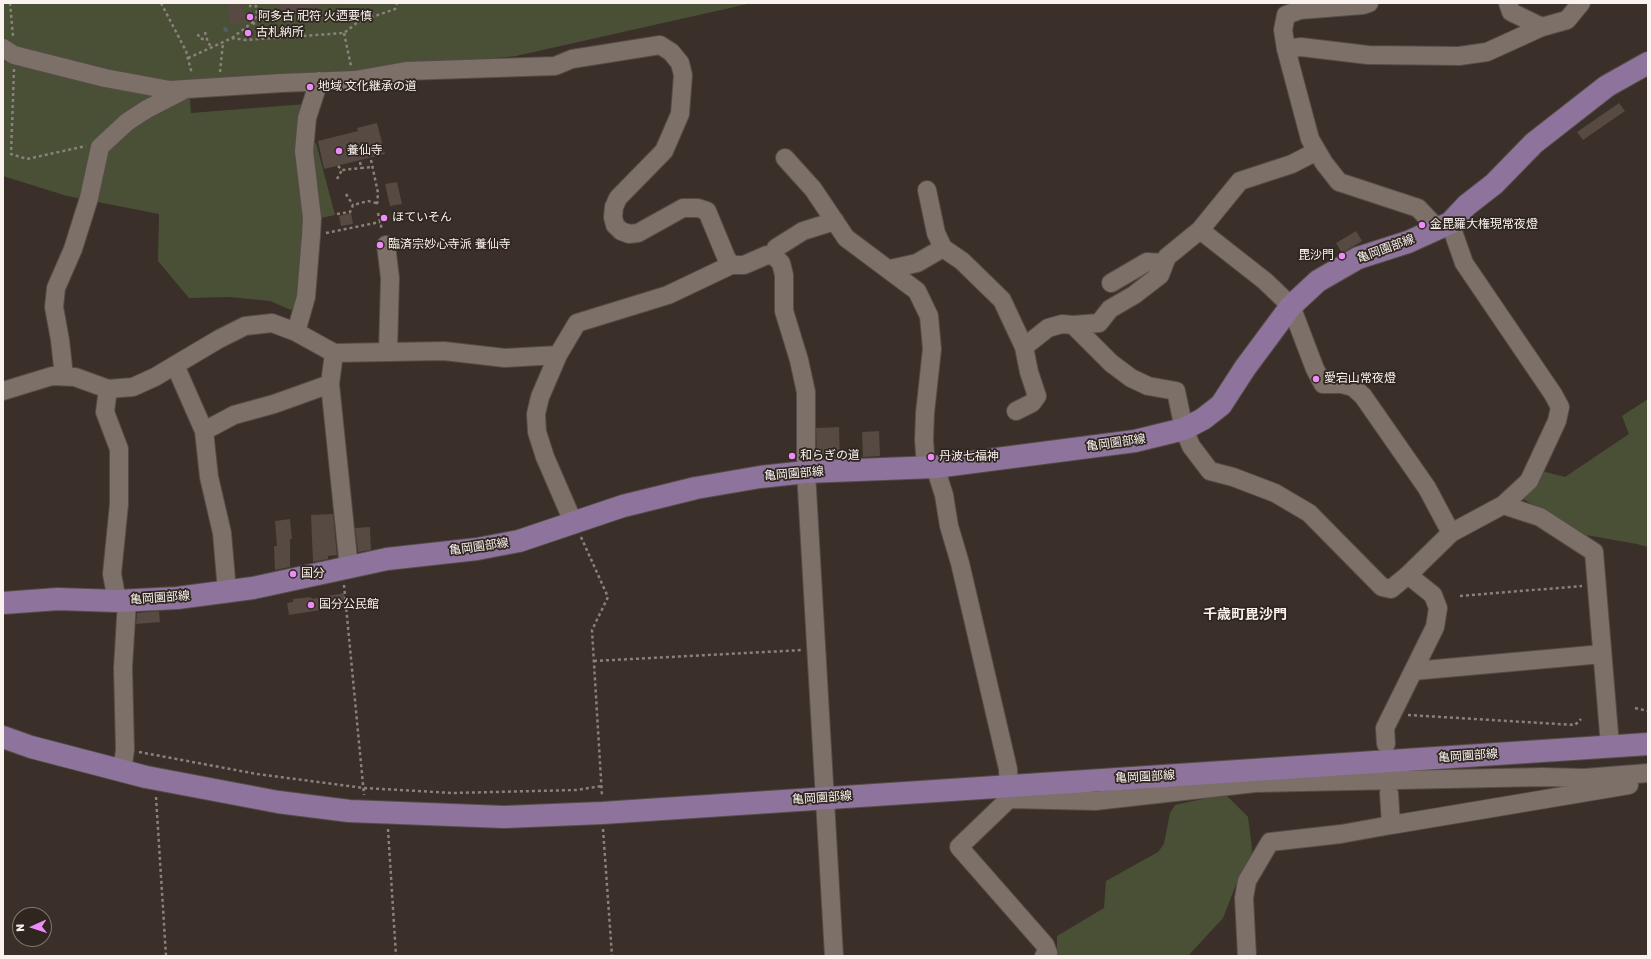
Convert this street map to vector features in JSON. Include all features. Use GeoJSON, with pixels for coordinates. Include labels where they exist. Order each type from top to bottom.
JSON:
{"type":"FeatureCollection","features":[{"type":"Feature","properties":{"kind":"main road","name":"亀岡園部線"},"geometry":{"type":"LineString","coordinates":[[3,603],[58,599],[122,601],[177,598],[253,588],[388,559],[477,549],[519,541],[574,524],[623,506],[696,488],[760,477],[806,472],[930,467],[1135,441],[1184,428],[1203,419],[1221,405],[1245,368],[1291,306],[1318,281],[1358,258],[1408,242],[1444,226],[1467,205],[1494,184],[1534,143],[1607,86],[1648,62]]}},
{"type":"Feature","properties":{"kind":"main road","name":"亀岡園部線"},"geometry":{"type":"LineString","coordinates":[[3,737],[31,747],[123,760],[155,779],[278,802],[365,812],[504,817],[602,813],[825,798],[1008,792],[1648,744]]}},
{"type":"Feature","properties":{"kind":"street"},"geometry":{"type":"LineString","coordinates":[[1073,325],[1111,363],[1131,378],[1148,386],[1176,391],[1184,428],[1191,446],[1210,471],[1233,477],[1275,493],[1309,513],[1382,587],[1391,589],[1408,575],[1451,533],[1502,506],[1529,481],[1557,421],[1560,407],[1553,394],[1464,263],[1444,226],[1418,208],[1339,182],[1310,139],[1286,49],[1283,30],[1286,15],[1300,10],[1363,5],[1368,3]]}},
{"type":"Feature","properties":{"kind":"street"},"geometry":{"type":"LineString","coordinates":[[1508,3],[1511,12],[1542,28]]}},
{"type":"Feature","properties":{"kind":"street"},"geometry":{"type":"LineString","coordinates":[[1286,49],[1301,47],[1368,54],[1458,56],[1487,52],[1542,28],[1567,20],[1581,3]]}},
{"type":"Feature","properties":{"kind":"street"},"geometry":{"type":"LineString","coordinates":[[9,51],[105,78],[170,90],[354,80],[406,71],[555,66],[572,59],[660,45],[671,52],[680,63],[683,75],[680,114],[664,151],[618,198],[612,217],[614,226],[629,234],[638,233],[683,208],[698,208],[707,211],[726,257],[731,265]]}},
{"type":"Feature","properties":{"kind":"street"},"geometry":{"type":"LineString","coordinates":[[296,332],[306,297],[312,218],[304,152],[307,118],[319,81]]}},
{"type":"Feature","properties":{"kind":"street"},"geometry":{"type":"LineString","coordinates":[[64,376],[54,307],[56,288],[76,242],[89,198],[100,147],[127,122],[146,109],[189,89]]}},
{"type":"Feature","properties":{"kind":"street"},"geometry":{"type":"LineString","coordinates":[[1024,347],[1048,328],[1062,324],[1073,325],[1099,323],[1110,309],[1134,295],[1160,275],[1167,257],[1200,230],[1240,181],[1292,164],[1317,151]]}},
{"type":"Feature","properties":{"kind":"street"},"geometry":{"type":"LineString","coordinates":[[785,158],[813,189],[846,238],[917,290],[929,316],[932,349],[925,413],[924,440],[930,467],[944,495],[949,526],[960,563],[1008,769],[1008,792],[959,847],[1046,945],[1048,953],[1044,956]]}},
{"type":"Feature","properties":{"kind":"street"},"geometry":{"type":"LineString","coordinates":[[927,190],[936,233],[943,248],[962,261],[1002,300],[1024,347],[1029,372],[1037,396],[1032,403],[1016,411]]}},
{"type":"Feature","properties":{"kind":"street"},"geometry":{"type":"LineString","coordinates":[[774,256],[776,248],[803,231],[835,221]]}},
{"type":"Feature","properties":{"kind":"street"},"geometry":{"type":"LineString","coordinates":[[1200,230],[1265,281],[1291,306],[1315,369],[1323,384],[1342,384],[1353,387],[1363,396],[1427,488],[1451,533]]}},
{"type":"Feature","properties":{"kind":"street"},"geometry":{"type":"LineString","coordinates":[[386,245],[390,278],[388,351]]}},
{"type":"Feature","properties":{"kind":"street"},"geometry":{"type":"LineString","coordinates":[[890,269],[917,263],[943,248]]}},
{"type":"Feature","properties":{"kind":"street"},"geometry":{"type":"LineString","coordinates":[[574,524],[544,457],[537,432],[536,414],[540,397],[558,355],[577,323],[668,295],[731,265],[744,264],[767,255],[774,256],[781,263],[784,275],[784,311],[806,392],[806,472],[815,649],[834,956]]}},
{"type":"Feature","properties":{"kind":"street"},"geometry":{"type":"LineString","coordinates":[[1111,283],[1147,262],[1164,263]]}},
{"type":"Feature","properties":{"kind":"street"},"geometry":{"type":"LineString","coordinates":[[3,391],[52,376],[75,377],[108,389],[133,387],[245,326],[272,323],[296,332],[334,353],[444,351],[505,358],[558,355]]}},
{"type":"Feature","properties":{"kind":"street"},"geometry":{"type":"LineString","coordinates":[[334,353],[330,384],[346,569]]}},
{"type":"Feature","properties":{"kind":"street"},"geometry":{"type":"LineString","coordinates":[[175,365],[204,431],[209,477],[222,533],[227,591]]}},
{"type":"Feature","properties":{"kind":"street"},"geometry":{"type":"LineString","coordinates":[[204,431],[234,415],[274,404],[330,384]]}},
{"type":"Feature","properties":{"kind":"street"},"geometry":{"type":"LineString","coordinates":[[108,389],[105,412],[119,449],[119,504],[112,574],[122,601],[123,760]]}},
{"type":"Feature","properties":{"kind":"street"},"geometry":{"type":"LineString","coordinates":[[1502,506],[1540,517],[1594,552],[1610,746]]}},
{"type":"Feature","properties":{"kind":"street"},"geometry":{"type":"LineString","coordinates":[[1386,744],[1385,728],[1435,627],[1438,608],[1433,595],[1408,575]]}},
{"type":"Feature","properties":{"kind":"street"},"geometry":{"type":"LineString","coordinates":[[1414,671],[1602,654]]}},
{"type":"Feature","properties":{"kind":"street"},"geometry":{"type":"LineString","coordinates":[[1008,792],[1095,801],[1256,784],[1543,777],[1584,778],[1648,772]]}},
{"type":"Feature","properties":{"kind":"street"},"geometry":{"type":"LineString","coordinates":[[1247,956],[1244,898],[1247,881],[1270,842],[1341,834],[1648,782]]}},
{"type":"Feature","properties":{"kind":"street"},"geometry":{"type":"LineString","coordinates":[[1389,793],[1391,825]]}},
{"type":"Feature","properties":{"kind":"path"},"geometry":{"type":"LineString","coordinates":[[10,3],[9,51],[12,154],[27,159],[88,146],[100,147]]}},
{"type":"Feature","properties":{"kind":"path"},"geometry":{"type":"LineString","coordinates":[[161,3],[177,31],[188,58],[189,89]]}},
{"type":"Feature","properties":{"kind":"path"},"geometry":{"type":"LineString","coordinates":[[232,38],[245,40],[344,33],[358,22],[395,8],[396,3]]}},
{"type":"Feature","properties":{"kind":"path"},"geometry":{"type":"LineString","coordinates":[[188,58],[232,38],[253,22],[257,14],[256,6],[249,6]]}},
{"type":"Feature","properties":{"kind":"path"},"geometry":{"type":"LineString","coordinates":[[253,22],[258,31],[259,39]]}},
{"type":"Feature","properties":{"kind":"path"},"geometry":{"type":"LineString","coordinates":[[205,32],[207,40],[212,47]]}},
{"type":"Feature","properties":{"kind":"path"},"geometry":{"type":"LineString","coordinates":[[344,33],[354,80]]}},
{"type":"Feature","properties":{"kind":"path"},"geometry":{"type":"LineString","coordinates":[[198,34],[199,38],[207,40]]}},
{"type":"Feature","properties":{"kind":"path"},"geometry":{"type":"LineString","coordinates":[[220,71],[222,42]]}},
{"type":"Feature","properties":{"kind":"path"},"geometry":{"type":"LineString","coordinates":[[353,205],[368,201],[377,204],[378,193],[371,160]]}},
{"type":"Feature","properties":{"kind":"path"},"geometry":{"type":"LineString","coordinates":[[360,162],[361,168]]}},
{"type":"Feature","properties":{"kind":"path"},"geometry":{"type":"LineString","coordinates":[[338,166],[342,170]]}},
{"type":"Feature","properties":{"kind":"path"},"geometry":{"type":"LineString","coordinates":[[342,170],[372,166]]}},
{"type":"Feature","properties":{"kind":"path"},"geometry":{"type":"LineString","coordinates":[[337,178],[342,170]]}},
{"type":"Feature","properties":{"kind":"path"},"geometry":{"type":"LineString","coordinates":[[346,194],[353,205]]}},
{"type":"Feature","properties":{"kind":"path"},"geometry":{"type":"LineString","coordinates":[[337,214],[350,212],[353,205]]}},
{"type":"Feature","properties":{"kind":"path"},"geometry":{"type":"LineString","coordinates":[[311,236],[381,223],[378,213]]}},
{"type":"Feature","properties":{"kind":"path"},"geometry":{"type":"LineString","coordinates":[[574,524],[608,597],[592,630],[602,786],[602,813],[612,956]]}},
{"type":"Feature","properties":{"kind":"path"},"geometry":{"type":"LineString","coordinates":[[346,569],[365,812]]}},
{"type":"Feature","properties":{"kind":"path"},"geometry":{"type":"LineString","coordinates":[[1460,596],[1596,585]]}},
{"type":"Feature","properties":{"kind":"path"},"geometry":{"type":"LineString","coordinates":[[594,662],[815,649]]}},
{"type":"Feature","properties":{"kind":"path"},"geometry":{"type":"LineString","coordinates":[[1635,708],[1648,711]]}},
{"type":"Feature","properties":{"kind":"path"},"geometry":{"type":"LineString","coordinates":[[1392,714],[1575,725],[1581,720]]}},
{"type":"Feature","properties":{"kind":"path"},"geometry":{"type":"LineString","coordinates":[[123,760],[257,774],[364,788],[453,793],[576,790],[602,786]]}},
{"type":"Feature","properties":{"kind":"path"},"geometry":{"type":"LineString","coordinates":[[155,779],[166,956]]}},
{"type":"Feature","properties":{"kind":"path"},"geometry":{"type":"LineString","coordinates":[[387,813],[396,956]]}},
{"type":"Feature","properties":{"kind":"green space"},"geometry":{"type":"Polygon","coordinates":[[[3,3],[752,3],[516,56],[324,76],[189,86],[191,113],[306,104],[306,225],[301,296],[291,310],[270,301],[229,297],[189,298],[158,261],[159,214],[67,196],[3,176],[3,3]]]}},
{"type":"Feature","properties":{"kind":"green space"},"geometry":{"type":"Polygon","coordinates":[[[316,143],[335,215],[321,218],[312,144],[316,143]]]}},
{"type":"Feature","properties":{"kind":"green space"},"geometry":{"type":"Polygon","coordinates":[[[1648,399],[1648,547],[1586,535],[1518,496],[1541,471],[1565,477],[1629,434],[1622,416],[1648,399]]]}},
{"type":"Feature","properties":{"kind":"green space"},"geometry":{"type":"Polygon","coordinates":[[[1225,794],[1248,817],[1252,849],[1251,860],[1235,887],[1223,918],[1188,956],[1052,956],[1057,951],[1057,936],[1104,908],[1106,881],[1158,852],[1164,844],[1170,813],[1175,805],[1225,794]]]}},
{"type":"Feature","properties":{"kind":"building"},"geometry":{"type":"Polygon","coordinates":[[[228,3],[242,3],[246,23],[229,24],[228,3]]]}},
{"type":"Feature","properties":{"kind":"building"},"geometry":{"type":"Polygon","coordinates":[[[280,3],[318,3],[318,18],[306,18],[306,13],[280,13],[280,3]]]}},
{"type":"Feature","properties":{"kind":"building"},"geometry":{"type":"Polygon","coordinates":[[[1619,103],[1625,111],[1583,140],[1577,132],[1619,103]]]}},
{"type":"Feature","properties":{"kind":"building"},"geometry":{"type":"Polygon","coordinates":[[[377,123],[385,154],[324,169],[318,141],[358,131],[357,128],[377,123]]]}},
{"type":"Feature","properties":{"kind":"building"},"geometry":{"type":"Polygon","coordinates":[[[397,182],[402,204],[390,206],[385,184],[397,182]]]}},
{"type":"Feature","properties":{"kind":"building"},"geometry":{"type":"Polygon","coordinates":[[[351,213],[353,224],[341,226],[339,216],[351,213]]]}},
{"type":"Feature","properties":{"kind":"building"},"geometry":{"type":"Polygon","coordinates":[[[1356,231],[1362,241],[1342,253],[1336,243],[1356,231]]]}},
{"type":"Feature","properties":{"kind":"building"},"geometry":{"type":"Polygon","coordinates":[[[839,427],[840,458],[817,459],[816,428],[839,427]]]}},
{"type":"Feature","properties":{"kind":"building"},"geometry":{"type":"Polygon","coordinates":[[[879,431],[880,456],[863,457],[862,432],[879,431]]]}},
{"type":"Feature","properties":{"kind":"building"},"geometry":{"type":"Polygon","coordinates":[[[333,514],[337,555],[328,556],[328,559],[313,562],[311,515],[333,514]]]}},
{"type":"Feature","properties":{"kind":"building"},"geometry":{"type":"Polygon","coordinates":[[[290,519],[292,539],[290,539],[290,567],[275,570],[274,546],[277,546],[275,521],[290,519]]]}},
{"type":"Feature","properties":{"kind":"building"},"geometry":{"type":"Polygon","coordinates":[[[370,527],[371,550],[358,552],[355,528],[370,527]]]}},
{"type":"Feature","properties":{"kind":"building","name":"国分公民館"},"geometry":{"type":"Polygon","coordinates":[[[344,593],[346,606],[289,615],[287,603],[293,602],[293,599],[311,597],[312,599],[344,593]]]}},
{"type":"Feature","properties":{"kind":"building"},"geometry":{"type":"Polygon","coordinates":[[[159,611],[160,622],[136,624],[137,613],[159,611]]]}},
{"type":"Feature","properties":{"kind":"place","name":"阿多古 祀符 火迺要慎"},"geometry":{"type":"Point","coordinates":[250,17]}},
{"type":"Feature","properties":{"kind":"place","name":"古札納所"},"geometry":{"type":"Point","coordinates":[248,33]}},
{"type":"Feature","properties":{"kind":"place","name":"地域 文化継承の道"},"geometry":{"type":"Point","coordinates":[310,87]}},
{"type":"Feature","properties":{"kind":"place","name":"養仙寺"},"geometry":{"type":"Point","coordinates":[339,151]}},
{"type":"Feature","properties":{"kind":"place","name":"ほていそん"},"geometry":{"type":"Point","coordinates":[384,218]}},
{"type":"Feature","properties":{"kind":"place","name":"金毘羅大権現常夜燈"},"geometry":{"type":"Point","coordinates":[1422,225]}},
{"type":"Feature","properties":{"kind":"place","name":"臨済宗妙心寺派 養仙寺"},"geometry":{"type":"Point","coordinates":[380,245]}},
{"type":"Feature","properties":{"kind":"place","name":"毘沙門"},"geometry":{"type":"Point","coordinates":[1342,256]}},
{"type":"Feature","properties":{"kind":"place","name":"愛宕山常夜燈"},"geometry":{"type":"Point","coordinates":[1316,379]}},
{"type":"Feature","properties":{"kind":"place","name":"和らぎの道"},"geometry":{"type":"Point","coordinates":[792,456]}},
{"type":"Feature","properties":{"kind":"place","name":"丹波七福神"},"geometry":{"type":"Point","coordinates":[931,457]}},
{"type":"Feature","properties":{"kind":"place","name":"国分"},"geometry":{"type":"Point","coordinates":[293,574]}},
{"type":"Feature","properties":{"kind":"place","name":"国分公民館"},"geometry":{"type":"Point","coordinates":[311,605]}},
{"type":"Feature","properties":{"kind":"district","name":"千歳町毘沙門"},"geometry":{"type":"Point","coordinates":[1245,615]}}]}
